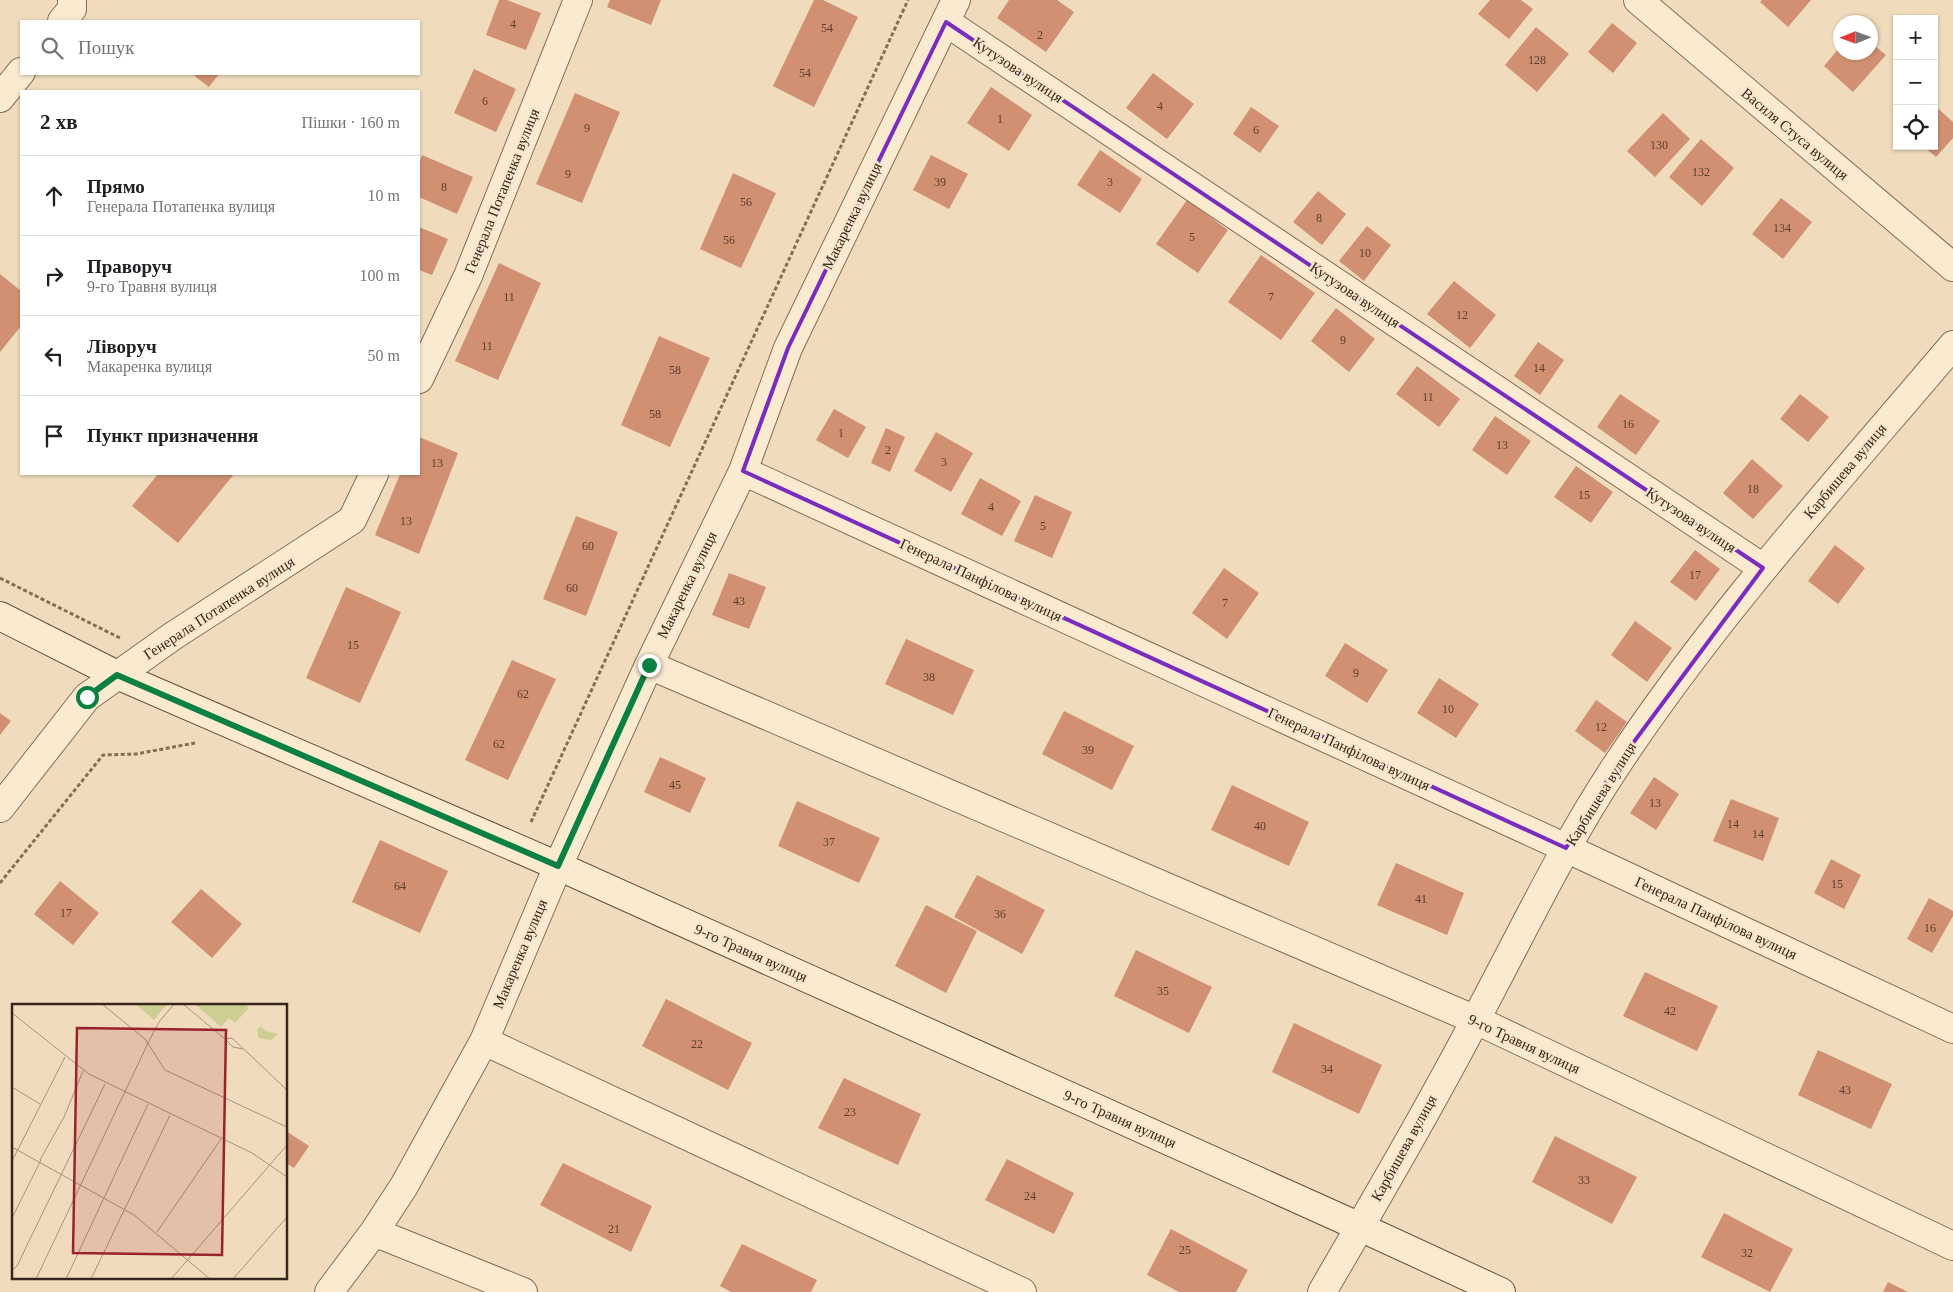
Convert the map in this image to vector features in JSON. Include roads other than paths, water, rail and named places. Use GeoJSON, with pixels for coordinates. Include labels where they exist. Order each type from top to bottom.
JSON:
{"type":"FeatureCollection","features":[{"type":"Feature","properties":{"kind":"street","name":"Генерала Потапенка вулиця"},"geometry":{"type":"LineString","coordinates":[[420,377],[468,276],[578,0]]}},
{"type":"Feature","properties":{"kind":"street","name":"Василя Стуса вулиця"},"geometry":{"type":"LineString","coordinates":[[1638,0],[1953,267]]}},
{"type":"Feature","properties":{"kind":"street","name":"Макаренка вулиця"},"geometry":{"type":"LineString","coordinates":[[330,1292],[374,1232],[404,1186],[484,1041],[558,866],[649,665],[743,471],[788,348],[951,11]]}},
{"type":"Feature","properties":{"kind":"street","name":"Кутузова вулиця"},"geometry":{"type":"LineString","coordinates":[[951,11],[1763,568]]}},
{"type":"Feature","properties":{"kind":"street"},"geometry":{"type":"LineString","coordinates":[[0,98],[20,73]]}},
{"type":"Feature","properties":{"kind":"street","name":"Карбишева вулиця"},"geometry":{"type":"LineString","coordinates":[[1322,1292],[1476,1020],[1566,848],[1616,766],[1684,671],[1763,568],[1953,345]]}},
{"type":"Feature","properties":{"kind":"street","name":"Генерала Панфілова вулиця"},"geometry":{"type":"LineString","coordinates":[[743,471],[1566,848],[1953,1029]]}},
{"type":"Feature","properties":{"kind":"street","name":"Генерала Потапенка вулиця"},"geometry":{"type":"LineString","coordinates":[[0,808],[87,697],[202,616],[352,520],[374,475]]}},
{"type":"Feature","properties":{"kind":"street","name":"9-го Травня вулиця"},"geometry":{"type":"LineString","coordinates":[[0,616],[117,675],[558,866],[1501,1292]]}},
{"type":"Feature","properties":{"kind":"street","name":"9-го Травня вулиця"},"geometry":{"type":"LineString","coordinates":[[649,665],[1476,1020],[1953,1246]]}},
{"type":"Feature","properties":{"kind":"street"},"geometry":{"type":"LineString","coordinates":[[484,1041],[1022,1292]]}},
{"type":"Feature","properties":{"kind":"street"},"geometry":{"type":"LineString","coordinates":[[374,1232],[523,1292]]}}]}
